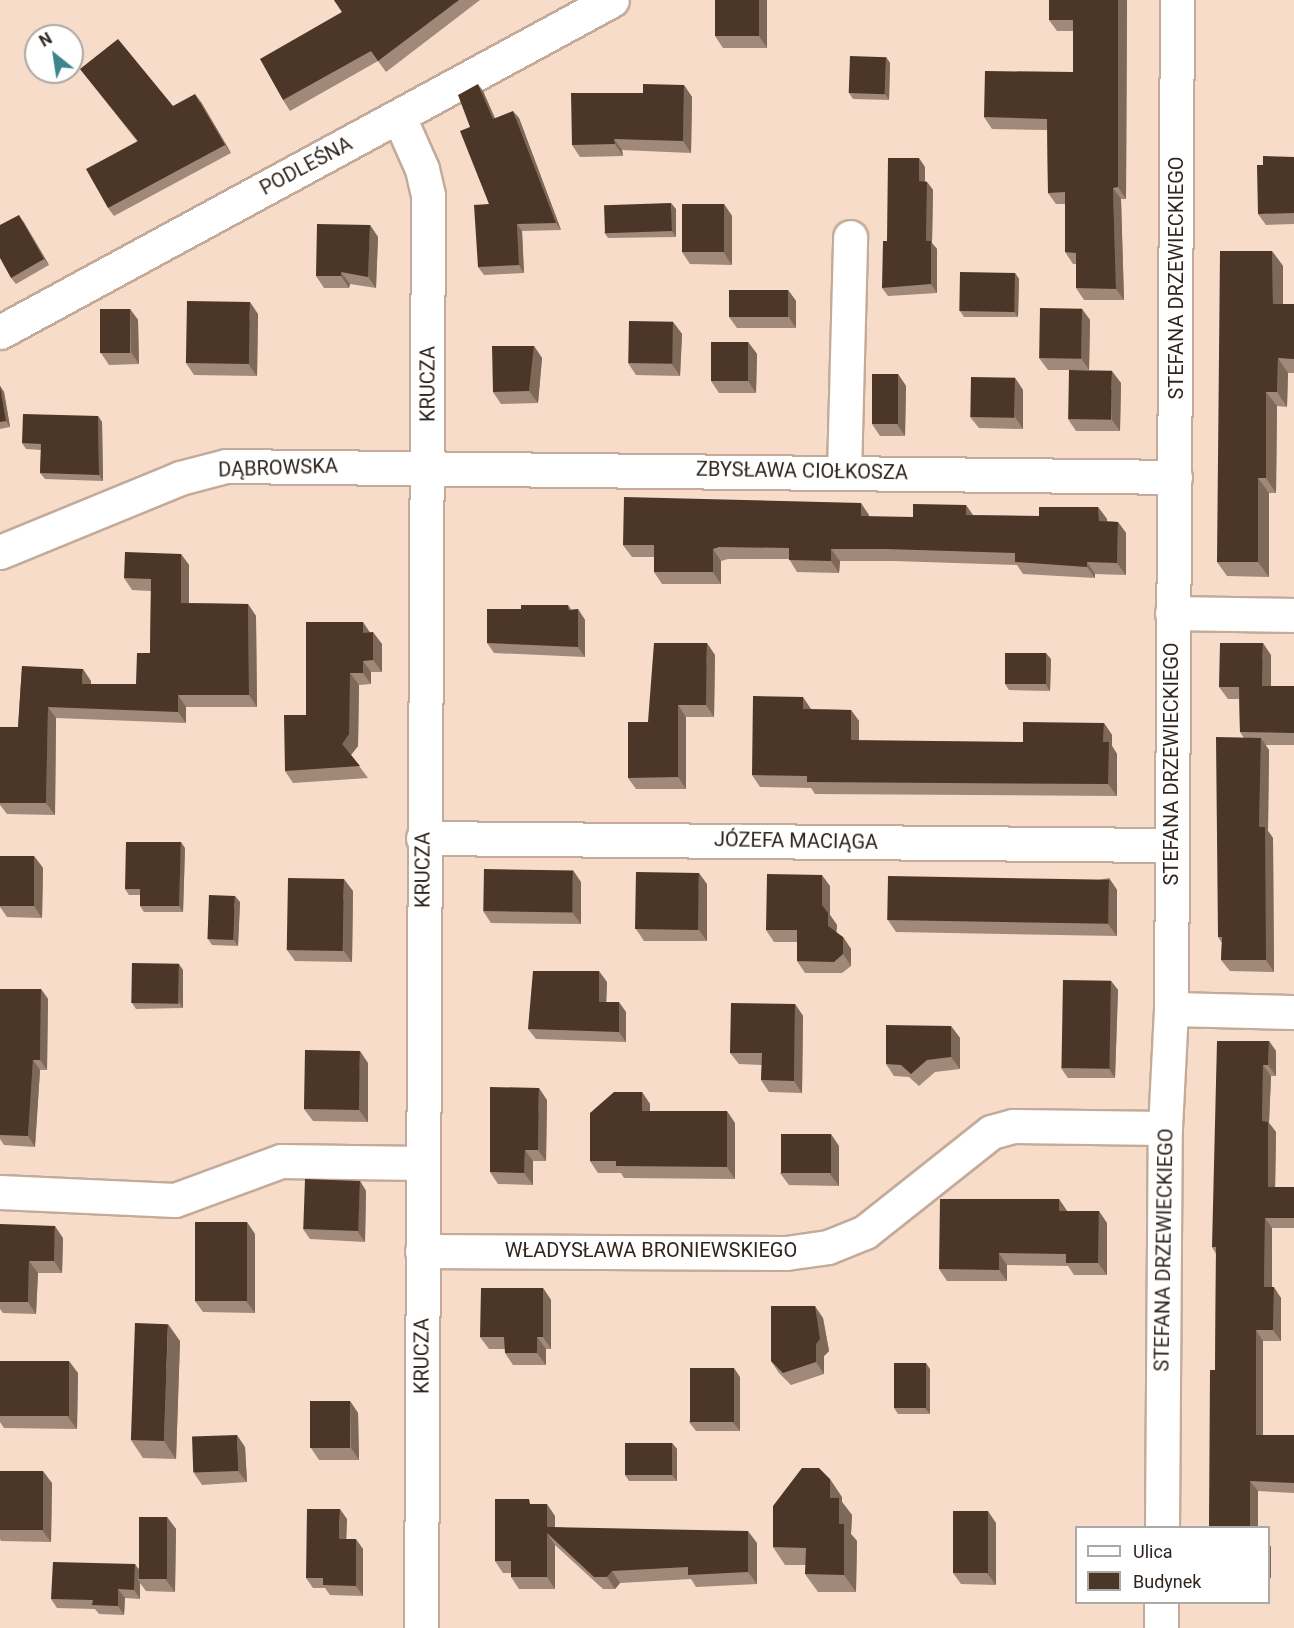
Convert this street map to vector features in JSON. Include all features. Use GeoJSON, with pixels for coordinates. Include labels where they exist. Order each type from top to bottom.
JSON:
{"type":"FeatureCollection","features":[{"type":"Feature","properties":{"kind":"street","name":"PODLEŚNA"},"geometry":{"type":"LineString","coordinates":[[3,324],[399,117],[612,0]]}},
{"type":"Feature","properties":{"kind":"street","name":"STEFANA DRZEWIECKIEGO"},"geometry":{"type":"LineString","coordinates":[[1162,1526],[1165,1128],[1172,1009],[1170,845],[1175,477],[1177,0]]}},
{"type":"Feature","properties":{"kind":"street","name":"KRUCZA"},"geometry":{"type":"LineString","coordinates":[[399,117],[422,169],[428,195],[428,466],[421,1163],[421,1628]]}},
{"type":"Feature","properties":{"kind":"street"},"geometry":{"type":"LineString","coordinates":[[844,472],[850,237]]}},
{"type":"Feature","properties":{"kind":"street","name":"DĄBROWSKA"},"geometry":{"type":"LineString","coordinates":[[0,552],[180,478],[225,466],[428,466]]}},
{"type":"Feature","properties":{"kind":"street","name":"ZBYSŁAWA CIOŁKOSZA"},"geometry":{"type":"LineString","coordinates":[[428,466],[1175,477]]}},
{"type":"Feature","properties":{"kind":"street"},"geometry":{"type":"LineString","coordinates":[[1172,613],[1294,615]]}},
{"type":"Feature","properties":{"kind":"street","name":"JÓZEFA MACIĄGA"},"geometry":{"type":"LineString","coordinates":[[423,838],[1170,845]]}},
{"type":"Feature","properties":{"kind":"street"},"geometry":{"type":"LineString","coordinates":[[1172,1009],[1294,1012]]}},
{"type":"Feature","properties":{"kind":"street","name":"WŁADYSŁAWA BRONIEWSKIEGO"},"geometry":{"type":"LineString","coordinates":[[422,1251],[786,1253],[828,1247],[864,1232],[991,1132],[1013,1126],[1165,1128]]}},
{"type":"Feature","properties":{"kind":"street"},"geometry":{"type":"LineString","coordinates":[[0,1192],[175,1200],[281,1161],[421,1163]]}},
{"type":"Feature","properties":{"kind":"street"},"geometry":{"type":"LineString","coordinates":[[1161,1604],[1161,1628]]}},
{"type":"Feature","properties":{"kind":"building"},"geometry":{"type":"Polygon","coordinates":[[[334,0],[459,0],[378,61],[371,51],[283,100],[260,59],[342,12],[334,0]]]}},
{"type":"Feature","properties":{"kind":"building"},"geometry":{"type":"Polygon","coordinates":[[[715,0],[759,0],[759,36],[715,36],[715,0]]]}},
{"type":"Feature","properties":{"kind":"building"},"geometry":{"type":"Polygon","coordinates":[[[1049,0],[1118,0],[1118,187],[1113,188],[1116,289],[1076,288],[1076,253],[1065,252],[1065,192],[1048,193],[1047,119],[984,117],[985,71],[1073,72],[1073,20],[1049,20],[1049,0]]]}},
{"type":"Feature","properties":{"kind":"building"},"geometry":{"type":"Polygon","coordinates":[[[118,39],[173,106],[195,94],[225,145],[108,208],[86,169],[138,141],[84,74],[84,66],[118,39]]]}},
{"type":"Feature","properties":{"kind":"building"},"geometry":{"type":"Polygon","coordinates":[[[850,56],[886,57],[885,94],[849,93],[850,56]]]}},
{"type":"Feature","properties":{"kind":"building"},"geometry":{"type":"Polygon","coordinates":[[[478,84],[493,119],[513,111],[556,223],[517,224],[519,265],[478,267],[474,205],[489,204],[460,131],[470,127],[458,95],[478,84]]]}},
{"type":"Feature","properties":{"kind":"building"},"geometry":{"type":"Polygon","coordinates":[[[643,84],[684,85],[683,141],[614,139],[615,144],[572,145],[571,93],[643,93],[643,84]]]}},
{"type":"Feature","properties":{"kind":"building"},"geometry":{"type":"Polygon","coordinates":[[[1263,156],[1294,157],[1294,213],[1258,214],[1257,165],[1263,165],[1263,156]]]}},
{"type":"Feature","properties":{"kind":"building"},"geometry":{"type":"Polygon","coordinates":[[[888,158],[919,158],[919,181],[927,182],[926,241],[931,241],[931,284],[882,288],[883,241],[887,241],[888,158]]]}},
{"type":"Feature","properties":{"kind":"building"},"geometry":{"type":"Polygon","coordinates":[[[671,203],[672,231],[605,233],[604,205],[671,203]]]}},
{"type":"Feature","properties":{"kind":"building"},"geometry":{"type":"Polygon","coordinates":[[[682,204],[724,204],[724,252],[682,252],[682,204]]]}},
{"type":"Feature","properties":{"kind":"building"},"geometry":{"type":"Polygon","coordinates":[[[19,215],[44,259],[11,278],[0,258],[0,225],[19,215]]]}},
{"type":"Feature","properties":{"kind":"building"},"geometry":{"type":"Polygon","coordinates":[[[317,224],[370,225],[368,277],[341,272],[341,276],[316,276],[317,224]]]}},
{"type":"Feature","properties":{"kind":"building"},"geometry":{"type":"Polygon","coordinates":[[[1220,251],[1272,251],[1273,304],[1294,304],[1294,359],[1278,358],[1277,392],[1266,392],[1266,478],[1258,478],[1258,562],[1217,562],[1220,251]]]}},
{"type":"Feature","properties":{"kind":"building"},"geometry":{"type":"Polygon","coordinates":[[[960,272],[1015,273],[1014,312],[959,311],[960,272]]]}},
{"type":"Feature","properties":{"kind":"building"},"geometry":{"type":"Polygon","coordinates":[[[729,290],[788,290],[788,317],[729,317],[729,290]]]}},
{"type":"Feature","properties":{"kind":"building"},"geometry":{"type":"Polygon","coordinates":[[[187,301],[250,302],[249,364],[186,363],[187,301]]]}},
{"type":"Feature","properties":{"kind":"building"},"geometry":{"type":"Polygon","coordinates":[[[1040,308],[1082,309],[1081,359],[1039,358],[1040,308]]]}},
{"type":"Feature","properties":{"kind":"building"},"geometry":{"type":"Polygon","coordinates":[[[100,309],[130,309],[130,353],[100,353],[100,309]]]}},
{"type":"Feature","properties":{"kind":"building"},"geometry":{"type":"Polygon","coordinates":[[[629,321],[673,322],[672,364],[628,363],[629,321]]]}},
{"type":"Feature","properties":{"kind":"building"},"geometry":{"type":"Polygon","coordinates":[[[711,342],[748,342],[748,381],[711,381],[711,342]]]}},
{"type":"Feature","properties":{"kind":"building"},"geometry":{"type":"Polygon","coordinates":[[[492,346],[534,346],[529,391],[493,392],[492,346]]]}},
{"type":"Feature","properties":{"kind":"building"},"geometry":{"type":"Polygon","coordinates":[[[1069,370],[1112,371],[1111,420],[1068,419],[1069,370]]]}},
{"type":"Feature","properties":{"kind":"building"},"geometry":{"type":"Polygon","coordinates":[[[872,374],[898,374],[898,424],[872,424],[872,374]]]}},
{"type":"Feature","properties":{"kind":"building"},"geometry":{"type":"Polygon","coordinates":[[[971,377],[1015,378],[1014,418],[970,417],[971,377]]]}},
{"type":"Feature","properties":{"kind":"building"},"geometry":{"type":"Polygon","coordinates":[[[0,386],[6,421],[0,422],[0,386]]]}},
{"type":"Feature","properties":{"kind":"building"},"geometry":{"type":"Polygon","coordinates":[[[23,414],[98,416],[99,475],[40,473],[41,444],[22,443],[23,414]]]}},
{"type":"Feature","properties":{"kind":"building"},"geometry":{"type":"Polygon","coordinates":[[[624,497],[861,503],[861,516],[913,517],[913,504],[966,505],[966,515],[1039,516],[1039,507],[1098,507],[1099,521],[1118,522],[1117,563],[1087,562],[1087,567],[1015,562],[1015,553],[886,549],[831,549],[831,561],[789,560],[789,548],[719,547],[713,549],[713,572],[654,572],[654,545],[623,545],[624,497]]]}},
{"type":"Feature","properties":{"kind":"building"},"geometry":{"type":"Polygon","coordinates":[[[125,552],[181,554],[181,603],[248,604],[249,695],[178,695],[178,712],[48,707],[46,803],[0,803],[0,727],[18,727],[22,666],[83,669],[82,684],[136,684],[137,653],[150,653],[151,579],[124,578],[125,552]]]}},
{"type":"Feature","properties":{"kind":"building"},"geometry":{"type":"Polygon","coordinates":[[[521,605],[568,605],[569,610],[578,609],[578,647],[487,643],[487,609],[521,609],[521,605]]]}},
{"type":"Feature","properties":{"kind":"building"},"geometry":{"type":"Polygon","coordinates":[[[306,622],[363,622],[363,633],[373,632],[373,660],[363,661],[363,673],[350,673],[349,734],[342,744],[360,766],[285,771],[284,715],[306,715],[306,622]]]}},
{"type":"Feature","properties":{"kind":"building"},"geometry":{"type":"Polygon","coordinates":[[[654,643],[707,643],[706,705],[678,705],[678,777],[628,778],[628,722],[648,722],[654,643]]]}},
{"type":"Feature","properties":{"kind":"building"},"geometry":{"type":"Polygon","coordinates":[[[1220,643],[1263,643],[1262,686],[1294,686],[1294,733],[1240,732],[1239,687],[1219,687],[1220,643]]]}},
{"type":"Feature","properties":{"kind":"building"},"geometry":{"type":"Polygon","coordinates":[[[1005,653],[1046,653],[1046,684],[1005,684],[1005,653]]]}},
{"type":"Feature","properties":{"kind":"building"},"geometry":{"type":"Polygon","coordinates":[[[753,696],[803,697],[803,709],[851,710],[851,740],[1023,742],[1023,722],[1104,723],[1103,742],[1109,742],[1108,784],[807,782],[807,776],[752,775],[753,696]]]}},
{"type":"Feature","properties":{"kind":"building"},"geometry":{"type":"Polygon","coordinates":[[[1216,737],[1261,738],[1259,827],[1265,827],[1266,960],[1221,960],[1222,937],[1218,937],[1216,737]]]}},
{"type":"Feature","properties":{"kind":"building"},"geometry":{"type":"Polygon","coordinates":[[[126,842],[181,842],[179,906],[140,906],[140,889],[125,889],[126,842]]]}},
{"type":"Feature","properties":{"kind":"building"},"geometry":{"type":"Polygon","coordinates":[[[0,856],[34,856],[34,906],[0,906],[0,856]]]}},
{"type":"Feature","properties":{"kind":"building"},"geometry":{"type":"Polygon","coordinates":[[[484,869],[573,871],[572,913],[483,911],[484,869]]]}},
{"type":"Feature","properties":{"kind":"building"},"geometry":{"type":"Polygon","coordinates":[[[636,872],[699,873],[698,930],[635,929],[636,872]]]}},
{"type":"Feature","properties":{"kind":"building"},"geometry":{"type":"Polygon","coordinates":[[[767,874],[822,875],[822,905],[828,913],[828,926],[843,937],[843,954],[834,962],[797,961],[797,930],[766,930],[767,874]]]}},
{"type":"Feature","properties":{"kind":"building"},"geometry":{"type":"Polygon","coordinates":[[[888,876],[1109,880],[1108,924],[887,920],[888,876]]]}},
{"type":"Feature","properties":{"kind":"building"},"geometry":{"type":"Polygon","coordinates":[[[288,878],[344,879],[343,951],[287,950],[288,878]]]}},
{"type":"Feature","properties":{"kind":"building"},"geometry":{"type":"Polygon","coordinates":[[[209,895],[235,896],[233,940],[207,939],[209,895]]]}},
{"type":"Feature","properties":{"kind":"building"},"geometry":{"type":"Polygon","coordinates":[[[132,963],[179,964],[178,1004],[131,1003],[132,963]]]}},
{"type":"Feature","properties":{"kind":"building"},"geometry":{"type":"Polygon","coordinates":[[[533,971],[599,971],[599,1002],[619,1002],[619,1032],[528,1029],[533,971]]]}},
{"type":"Feature","properties":{"kind":"building"},"geometry":{"type":"Polygon","coordinates":[[[1063,980],[1111,981],[1109,1069],[1061,1068],[1063,980]]]}},
{"type":"Feature","properties":{"kind":"building"},"geometry":{"type":"Polygon","coordinates":[[[0,989],[41,989],[40,1060],[33,1060],[28,1136],[0,1135],[0,989]]]}},
{"type":"Feature","properties":{"kind":"building"},"geometry":{"type":"Polygon","coordinates":[[[731,1003],[795,1004],[794,1081],[761,1080],[762,1053],[730,1053],[731,1003]]]}},
{"type":"Feature","properties":{"kind":"building"},"geometry":{"type":"Polygon","coordinates":[[[886,1025],[951,1026],[951,1057],[927,1060],[911,1074],[901,1065],[886,1064],[886,1025]]]}},
{"type":"Feature","properties":{"kind":"building"},"geometry":{"type":"Polygon","coordinates":[[[1217,1041],[1269,1041],[1268,1065],[1263,1065],[1262,1121],[1268,1122],[1268,1187],[1294,1187],[1294,1218],[1265,1218],[1264,1287],[1274,1287],[1273,1330],[1256,1330],[1256,1435],[1294,1435],[1294,1483],[1250,1481],[1250,1526],[1209,1526],[1210,1370],[1215,1370],[1216,1247],[1212,1247],[1217,1041]]]}},
{"type":"Feature","properties":{"kind":"building"},"geometry":{"type":"Polygon","coordinates":[[[305,1050],[360,1051],[359,1110],[304,1109],[305,1050]]]}},
{"type":"Feature","properties":{"kind":"building"},"geometry":{"type":"Polygon","coordinates":[[[490,1087],[539,1088],[538,1150],[525,1150],[524,1173],[490,1172],[490,1087]]]}},
{"type":"Feature","properties":{"kind":"building"},"geometry":{"type":"Polygon","coordinates":[[[614,1092],[642,1092],[642,1111],[727,1111],[727,1167],[616,1166],[616,1161],[590,1161],[590,1113],[614,1092]]]}},
{"type":"Feature","properties":{"kind":"building"},"geometry":{"type":"Polygon","coordinates":[[[781,1134],[831,1134],[831,1173],[781,1173],[781,1134]]]}},
{"type":"Feature","properties":{"kind":"building"},"geometry":{"type":"Polygon","coordinates":[[[305,1179],[360,1181],[358,1231],[303,1229],[305,1179]]]}},
{"type":"Feature","properties":{"kind":"building"},"geometry":{"type":"Polygon","coordinates":[[[940,1199],[1059,1199],[1059,1211],[1099,1211],[1098,1263],[1066,1263],[1066,1254],[999,1253],[999,1270],[939,1269],[940,1199]]]}},
{"type":"Feature","properties":{"kind":"building"},"geometry":{"type":"Polygon","coordinates":[[[195,1222],[247,1222],[247,1301],[195,1301],[195,1222]]]}},
{"type":"Feature","properties":{"kind":"building"},"geometry":{"type":"Polygon","coordinates":[[[0,1224],[55,1226],[54,1261],[29,1261],[28,1302],[0,1302],[0,1224]]]}},
{"type":"Feature","properties":{"kind":"building"},"geometry":{"type":"Polygon","coordinates":[[[481,1288],[543,1288],[543,1337],[537,1337],[537,1353],[505,1353],[504,1337],[480,1337],[481,1288]]]}},
{"type":"Feature","properties":{"kind":"building"},"geometry":{"type":"Polygon","coordinates":[[[771,1306],[815,1306],[820,1339],[816,1344],[816,1362],[783,1373],[771,1361],[771,1306]]]}},
{"type":"Feature","properties":{"kind":"building"},"geometry":{"type":"Polygon","coordinates":[[[135,1323],[168,1324],[164,1441],[131,1440],[135,1323]]]}},
{"type":"Feature","properties":{"kind":"building"},"geometry":{"type":"Polygon","coordinates":[[[0,1361],[69,1361],[69,1416],[0,1416],[0,1361]]]}},
{"type":"Feature","properties":{"kind":"building"},"geometry":{"type":"Polygon","coordinates":[[[894,1363],[926,1363],[926,1408],[894,1408],[894,1363]]]}},
{"type":"Feature","properties":{"kind":"building"},"geometry":{"type":"Polygon","coordinates":[[[690,1368],[734,1368],[734,1422],[690,1422],[690,1368]]]}},
{"type":"Feature","properties":{"kind":"building"},"geometry":{"type":"Polygon","coordinates":[[[310,1401],[350,1401],[350,1448],[310,1448],[310,1401]]]}},
{"type":"Feature","properties":{"kind":"building"},"geometry":{"type":"Polygon","coordinates":[[[237,1435],[238,1471],[193,1473],[192,1437],[237,1435]]]}},
{"type":"Feature","properties":{"kind":"building"},"geometry":{"type":"Polygon","coordinates":[[[625,1443],[672,1443],[672,1475],[625,1475],[625,1443]]]}},
{"type":"Feature","properties":{"kind":"building"},"geometry":{"type":"Polygon","coordinates":[[[802,1468],[819,1468],[830,1479],[830,1498],[839,1498],[839,1524],[844,1524],[844,1575],[805,1574],[806,1548],[773,1547],[773,1506],[802,1468]]]}},
{"type":"Feature","properties":{"kind":"building"},"geometry":{"type":"Polygon","coordinates":[[[0,1471],[43,1471],[43,1530],[0,1530],[0,1471]]]}},
{"type":"Feature","properties":{"kind":"building"},"geometry":{"type":"Polygon","coordinates":[[[495,1499],[529,1499],[530,1504],[547,1504],[547,1527],[748,1531],[748,1572],[688,1575],[688,1567],[612,1571],[607,1577],[594,1577],[547,1533],[547,1577],[511,1577],[511,1561],[495,1561],[495,1499]]]}},
{"type":"Feature","properties":{"kind":"building"},"geometry":{"type":"Polygon","coordinates":[[[307,1509],[340,1509],[339,1539],[356,1539],[356,1586],[323,1585],[323,1578],[306,1578],[307,1509]]]}},
{"type":"Feature","properties":{"kind":"building"},"geometry":{"type":"Polygon","coordinates":[[[953,1511],[988,1511],[988,1573],[953,1573],[953,1511]]]}},
{"type":"Feature","properties":{"kind":"building"},"geometry":{"type":"Polygon","coordinates":[[[139,1517],[167,1517],[167,1579],[139,1579],[139,1517]]]}},
{"type":"Feature","properties":{"kind":"building"},"geometry":{"type":"Polygon","coordinates":[[[53,1562],[135,1564],[134,1590],[118,1589],[118,1606],[92,1605],[93,1600],[51,1599],[53,1562]]]}}]}
